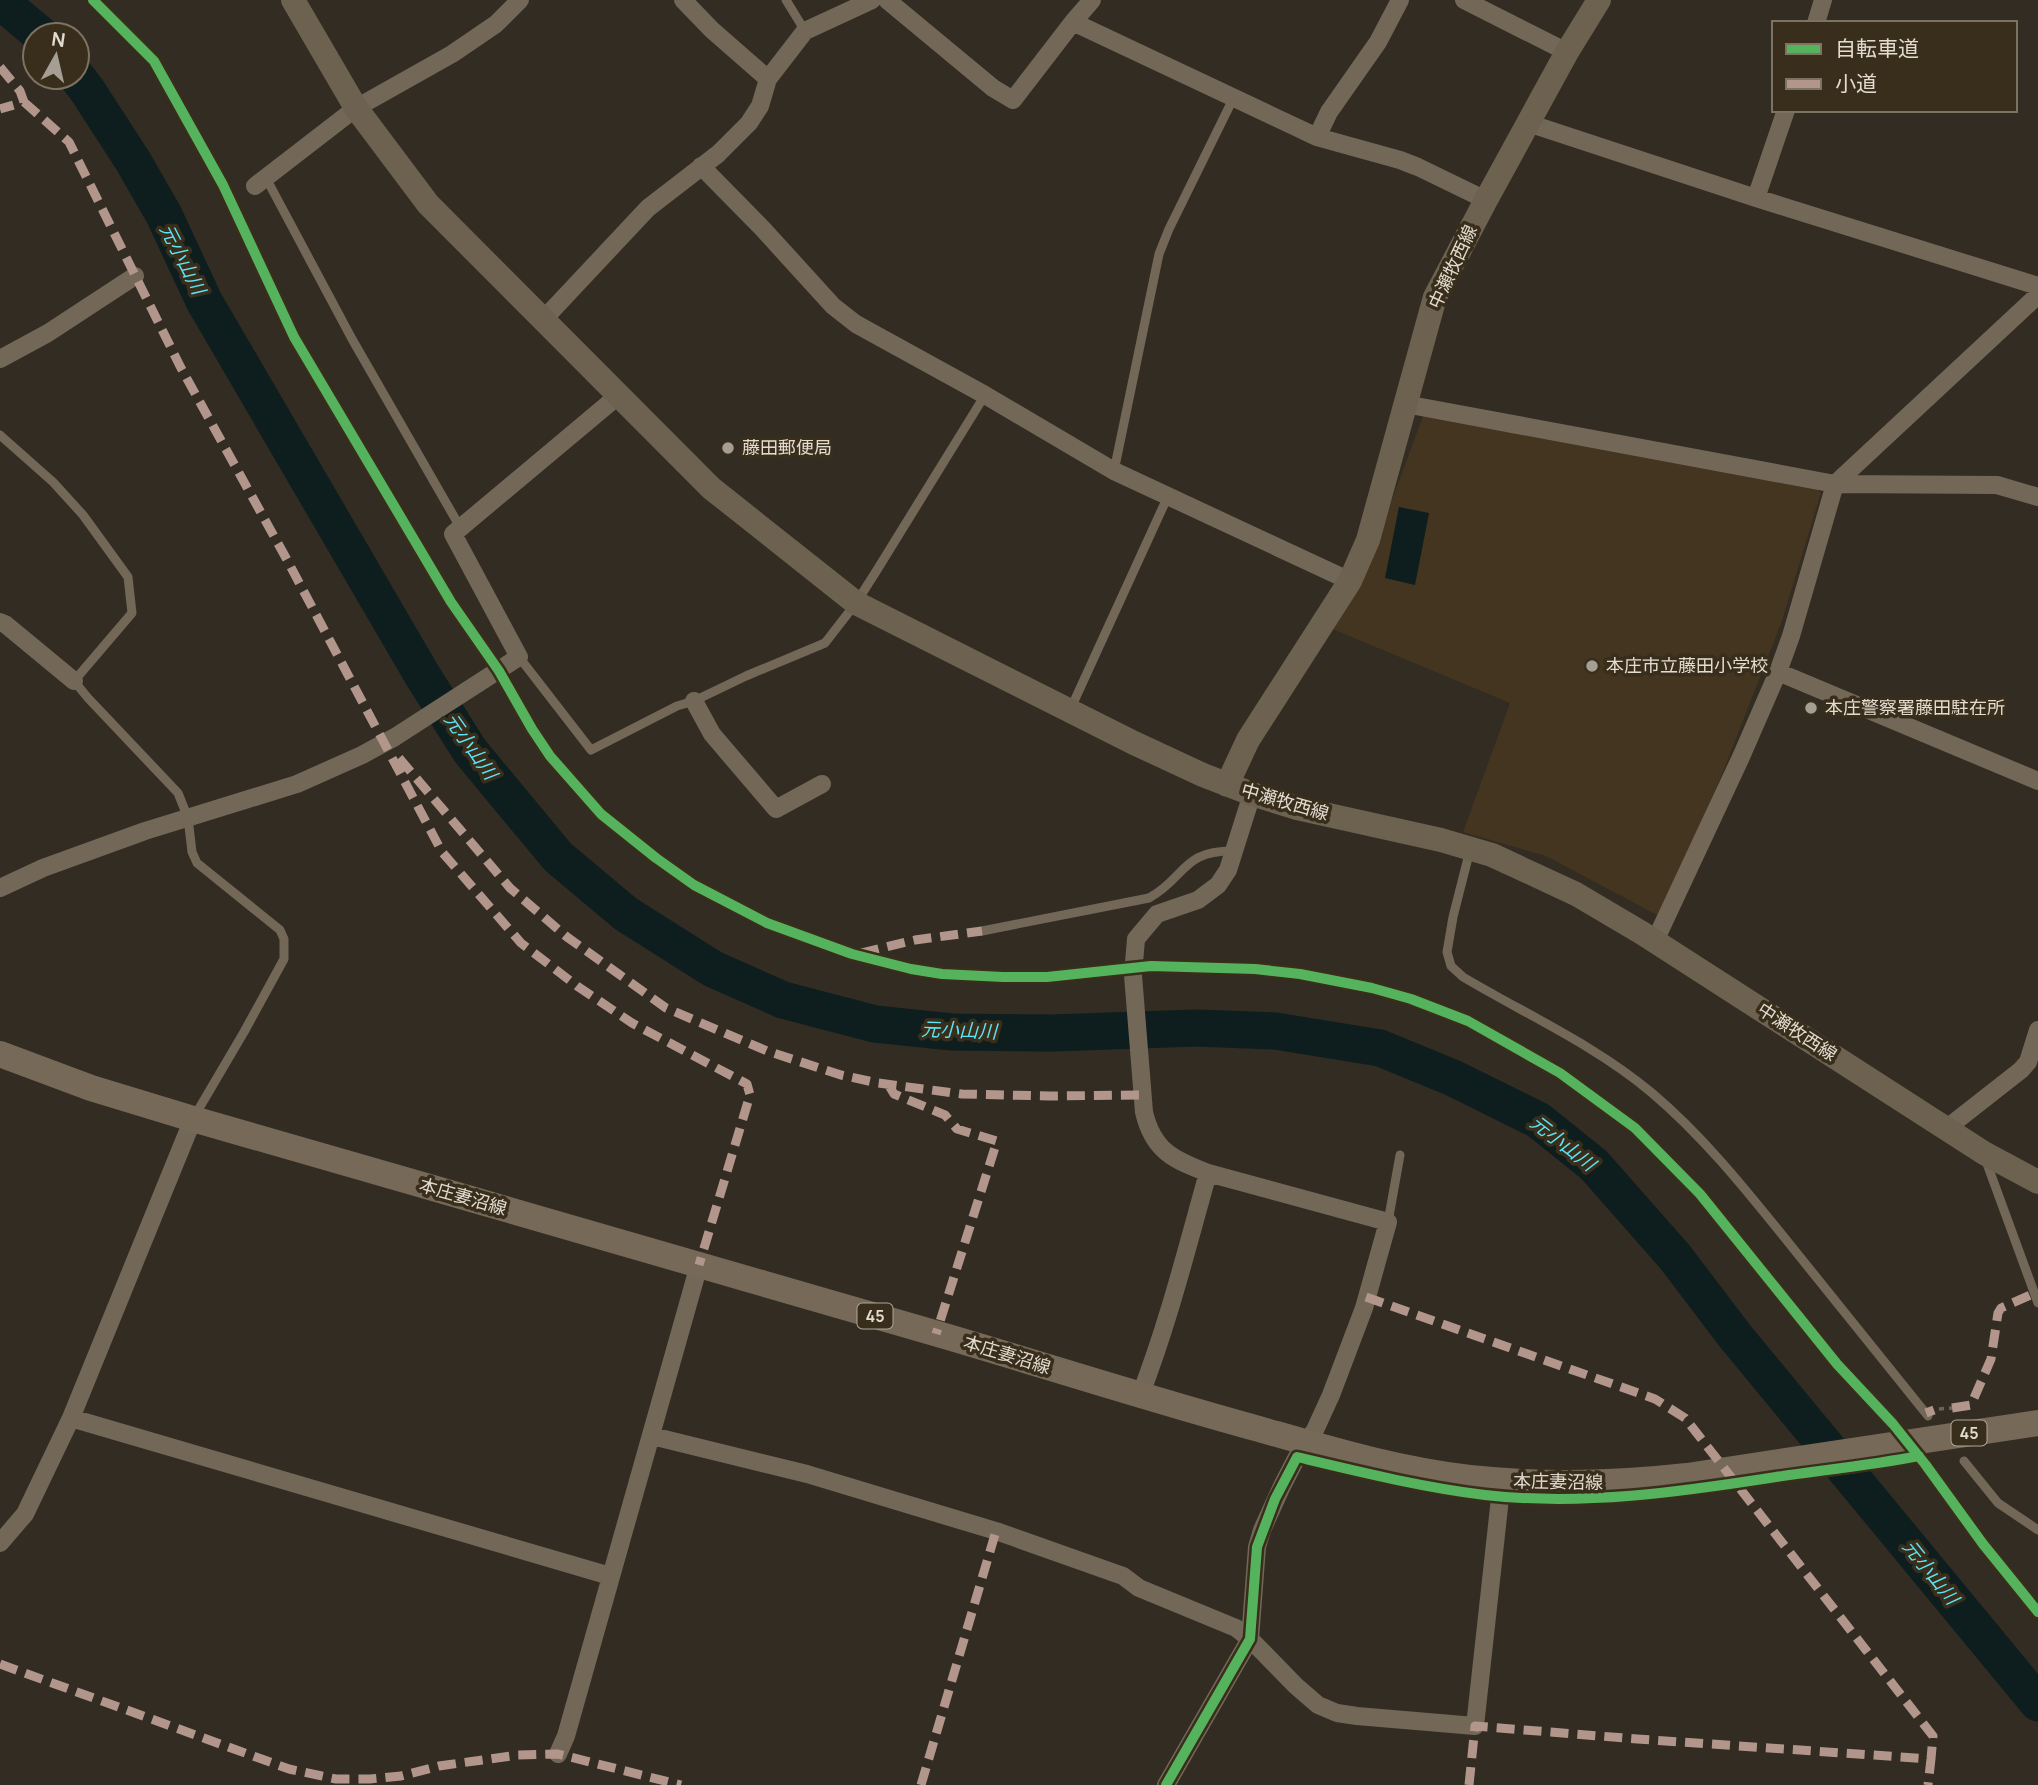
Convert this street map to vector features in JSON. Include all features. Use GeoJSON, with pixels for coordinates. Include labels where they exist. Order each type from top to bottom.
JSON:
{"type":"FeatureCollection","features":[{"type":"Feature","properties":{"kind":"main road","name":"中瀬牧西線"},"geometry":{"type":"LineString","coordinates":[[1599,0],[1567,52],[1435,297],[1368,540],[1350,581],[1248,740],[1227,785],[1297,808],[1470,848],[1508,861],[1576,894],[1655,941],[1984,1153],[2038,1182]]}},
{"type":"Feature","properties":{"kind":"main road"},"geometry":{"type":"LineString","coordinates":[[298,5],[356,108],[428,204],[711,488],[856,603],[1145,748],[1227,785]]}},
{"type":"Feature","properties":{"kind":"main road","name":"本庄妻沼線"},"geometry":{"type":"LineString","coordinates":[[0,1054],[91,1088],[193,1119],[936,1334],[1140,1396],[1356,1457],[1401,1466],[1471,1478],[1562,1483],[1639,1482],[2038,1423]]}},
{"type":"Feature","properties":{"kind":"street"},"geometry":{"type":"LineString","coordinates":[[261,182],[356,108],[452,54],[496,24],[520,0]]}},
{"type":"Feature","properties":{"kind":"street"},"geometry":{"type":"LineString","coordinates":[[683,0],[712,30],[768,79]]}},
{"type":"Feature","properties":{"kind":"street"},"geometry":{"type":"LineString","coordinates":[[542,321],[648,208],[718,154],[749,123],[760,106],[768,79],[805,31],[872,0]]}},
{"type":"Feature","properties":{"kind":"street"},"geometry":{"type":"LineString","coordinates":[[887,0],[993,88],[1013,100],[1092,0]]}},
{"type":"Feature","properties":{"kind":"street"},"geometry":{"type":"LineString","coordinates":[[1317,137],[1328,112],[1378,42],[1400,0]]}},
{"type":"Feature","properties":{"kind":"street"},"geometry":{"type":"LineString","coordinates":[[1464,0],[1567,52]]}},
{"type":"Feature","properties":{"kind":"street"},"geometry":{"type":"LineString","coordinates":[[1817,21],[1823,0]]}},
{"type":"Feature","properties":{"kind":"street"},"geometry":{"type":"LineString","coordinates":[[1073,22],[1317,137],[1418,167],[1486,200]]}},
{"type":"Feature","properties":{"kind":"street"},"geometry":{"type":"LineString","coordinates":[[1756,198],[1785,112]]}},
{"type":"Feature","properties":{"kind":"street"},"geometry":{"type":"LineString","coordinates":[[1528,123],[2038,286]]}},
{"type":"Feature","properties":{"kind":"street"},"geometry":{"type":"LineString","coordinates":[[701,166],[833,306],[856,324],[985,395],[1114,471],[1350,581]]}},
{"type":"Feature","properties":{"kind":"street"},"geometry":{"type":"LineString","coordinates":[[0,359],[48,333],[135,276]]}},
{"type":"Feature","properties":{"kind":"street"},"geometry":{"type":"LineString","coordinates":[[1655,941],[1778,672],[1835,484],[2038,295]]}},
{"type":"Feature","properties":{"kind":"street"},"geometry":{"type":"LineString","coordinates":[[0,888],[43,868],[145,831],[297,784],[395,737],[519,657],[453,534],[619,395]]}},
{"type":"Feature","properties":{"kind":"street"},"geometry":{"type":"LineString","coordinates":[[1405,404],[1835,484],[1997,485],[2038,497]]}},
{"type":"Feature","properties":{"kind":"street"},"geometry":{"type":"LineString","coordinates":[[0,622],[74,681]]}},
{"type":"Feature","properties":{"kind":"street"},"geometry":{"type":"LineString","coordinates":[[1778,672],[2038,781]]}},
{"type":"Feature","properties":{"kind":"street"},"geometry":{"type":"LineString","coordinates":[[694,701],[712,734],[776,809],[822,784]]}},
{"type":"Feature","properties":{"kind":"street"},"geometry":{"type":"LineString","coordinates":[[1166,1785],[1250,1639],[1257,1547],[1262,1530],[1331,1395],[1364,1308],[1388,1222],[1180,1163],[1154,1140],[1147,1126],[1133,975],[1136,939],[1157,914],[1198,900],[1218,885],[1228,870],[1252,794]]}},
{"type":"Feature","properties":{"kind":"street"},"geometry":{"type":"LineString","coordinates":[[1947,1128],[2021,1070],[2028,1062],[2038,1030]]}},
{"type":"Feature","properties":{"kind":"street"},"geometry":{"type":"LineString","coordinates":[[0,1543],[25,1514],[71,1418],[193,1119]]}},
{"type":"Feature","properties":{"kind":"street"},"geometry":{"type":"LineString","coordinates":[[1140,1396],[1178,1280],[1208,1173]]}},
{"type":"Feature","properties":{"kind":"street"},"geometry":{"type":"LineString","coordinates":[[558,1754],[566,1736],[699,1265]]}},
{"type":"Feature","properties":{"kind":"street"},"geometry":{"type":"LineString","coordinates":[[71,1418],[610,1576]]}},
{"type":"Feature","properties":{"kind":"street"},"geometry":{"type":"LineString","coordinates":[[652,1436],[807,1474],[996,1531],[1123,1576],[1139,1588],[1236,1628],[1318,1705],[1338,1713],[1475,1726],[1502,1480]]}},
{"type":"Feature","properties":{"kind":"lane"},"geometry":{"type":"LineString","coordinates":[[786,0],[805,31]]}},
{"type":"Feature","properties":{"kind":"lane"},"geometry":{"type":"LineString","coordinates":[[1114,471],[1159,254],[1233,99]]}},
{"type":"Feature","properties":{"kind":"lane"},"geometry":{"type":"LineString","coordinates":[[261,182],[460,527]]}},
{"type":"Feature","properties":{"kind":"lane"},"geometry":{"type":"LineString","coordinates":[[519,657],[592,750],[677,706],[825,643],[856,603],[985,395]]}},
{"type":"Feature","properties":{"kind":"lane"},"geometry":{"type":"LineString","coordinates":[[0,435],[54,482],[83,515],[128,578],[132,613],[74,681],[178,793],[188,818],[192,852],[197,863],[280,930],[284,939],[284,959],[193,1119]]}},
{"type":"Feature","properties":{"kind":"lane"},"geometry":{"type":"LineString","coordinates":[[1070,709],[1168,496]]}},
{"type":"Feature","properties":{"kind":"lane"},"geometry":{"type":"LineString","coordinates":[[1470,848],[1447,952],[1451,966],[1463,977],[1567,1034],[1616,1065],[1689,1127],[1735,1176],[1931,1413]]}},
{"type":"Feature","properties":{"kind":"lane"},"geometry":{"type":"LineString","coordinates":[[982,931],[1149,898],[1162,891],[1197,857],[1215,850],[1234,851]]}},
{"type":"Feature","properties":{"kind":"lane"},"geometry":{"type":"LineString","coordinates":[[1984,1153],[2038,1303]]}},
{"type":"Feature","properties":{"kind":"lane"},"geometry":{"type":"LineString","coordinates":[[1388,1222],[1400,1155]]}},
{"type":"Feature","properties":{"kind":"lane"},"geometry":{"type":"LineString","coordinates":[[1964,1461],[1998,1503],[2038,1531]]}},
{"type":"Feature","properties":{"kind":"path"},"geometry":{"type":"LineString","coordinates":[[1931,1413],[1952,1408]]}},
{"type":"Feature","properties":{"kind":"shaded area","name":"本庄市立藤田小学校"},"geometry":{"type":"Polygon","coordinates":[[[1423,416],[1815,486],[1821,493],[1782,621],[1721,777],[1663,910],[1657,915],[1546,856],[1463,832],[1510,703],[1330,628],[1363,578],[1423,416]]]}},
{"type":"Feature","properties":{"kind":"shaded area"},"geometry":{"type":"Polygon","coordinates":[[[1399,507],[1429,513],[1415,585],[1385,578],[1399,507]]]}},
{"type":"Feature","properties":{"kind":"waterway","name":"元小山川"},"geometry":{"type":"LineString","coordinates":[[0,1],[24,21]]}},
{"type":"Feature","properties":{"kind":"waterway","name":"元小山川"},"geometry":{"type":"LineString","coordinates":[[88,91],[164,215],[204,301],[421,673],[470,751],[558,857],[626,914],[713,969],[783,1000],[875,1024],[952,1032],[1053,1033],[1196,1028],[1275,1031],[1380,1048],[1453,1078],[1538,1120],[1594,1165],[1675,1257],[1735,1336],[2038,1703]]}},
{"type":"Feature","properties":{"kind":"marked path"},"geometry":{"type":"LineString","coordinates":[[0,67],[20,91],[24,102],[0,109]]}},
{"type":"Feature","properties":{"kind":"marked path"},"geometry":{"type":"LineString","coordinates":[[24,102],[69,142],[181,368],[286,558],[442,852],[521,943],[577,986],[632,1023],[747,1084],[750,1095],[699,1265]]}},
{"type":"Feature","properties":{"kind":"marked path"},"geometry":{"type":"LineString","coordinates":[[399,758],[510,888],[567,937],[666,1008],[767,1051],[841,1075],[878,1083],[962,1094],[1143,1095]]}},
{"type":"Feature","properties":{"kind":"marked path"},"geometry":{"type":"LineString","coordinates":[[861,953],[915,940],[982,931]]}},
{"type":"Feature","properties":{"kind":"marked path"},"geometry":{"type":"LineString","coordinates":[[888,1084],[894,1094],[945,1115],[957,1129],[997,1141],[936,1334]]}},
{"type":"Feature","properties":{"kind":"marked path"},"geometry":{"type":"LineString","coordinates":[[1952,1408],[1971,1405],[1991,1359],[2001,1308],[2035,1293]]}},
{"type":"Feature","properties":{"kind":"marked path"},"geometry":{"type":"LineString","coordinates":[[1366,1297],[1655,1399],[1685,1418],[1933,1736],[1931,1759]]}},
{"type":"Feature","properties":{"kind":"marked path"},"geometry":{"type":"LineString","coordinates":[[1926,1413],[1934,1410]]}},
{"type":"Feature","properties":{"kind":"marked path"},"geometry":{"type":"LineString","coordinates":[[921,1785],[996,1531]]}},
{"type":"Feature","properties":{"kind":"marked path"},"geometry":{"type":"LineString","coordinates":[[0,1664],[289,1769],[336,1779],[401,1776],[439,1766],[518,1755],[558,1754],[681,1785]]}},
{"type":"Feature","properties":{"kind":"marked path"},"geometry":{"type":"LineString","coordinates":[[1469,1785],[1475,1726],[1931,1759],[1928,1785]]}},
{"type":"Feature","properties":{"kind":"cycle path"},"geometry":{"type":"LineString","coordinates":[[93,0],[154,61],[223,185],[294,337],[451,602],[499,671],[550,756],[601,814],[694,885],[767,923],[852,954],[911,969],[942,974],[1003,977],[1047,977],[1151,966],[1255,969],[1300,974],[1372,988],[1411,999],[1468,1021],[1560,1073],[1635,1128],[1700,1194],[1837,1364],[1893,1424],[2038,1612]]}},
{"type":"Feature","properties":{"kind":"cycle path"},"geometry":{"type":"LineString","coordinates":[[1166,1785],[1250,1639],[1257,1547],[1275,1499],[1297,1457],[1461,1492],[1558,1499],[1668,1492],[1919,1456]]}},
{"type":"Feature","properties":{"kind":"place","name":"藤田郵便局"},"geometry":{"type":"Point","coordinates":[728,448]}},
{"type":"Feature","properties":{"kind":"place","name":"本庄市立藤田小学校"},"geometry":{"type":"Point","coordinates":[1592,666]}},
{"type":"Feature","properties":{"kind":"place","name":"本庄警察署藤田駐在所"},"geometry":{"type":"Point","coordinates":[1811,708]}}]}
